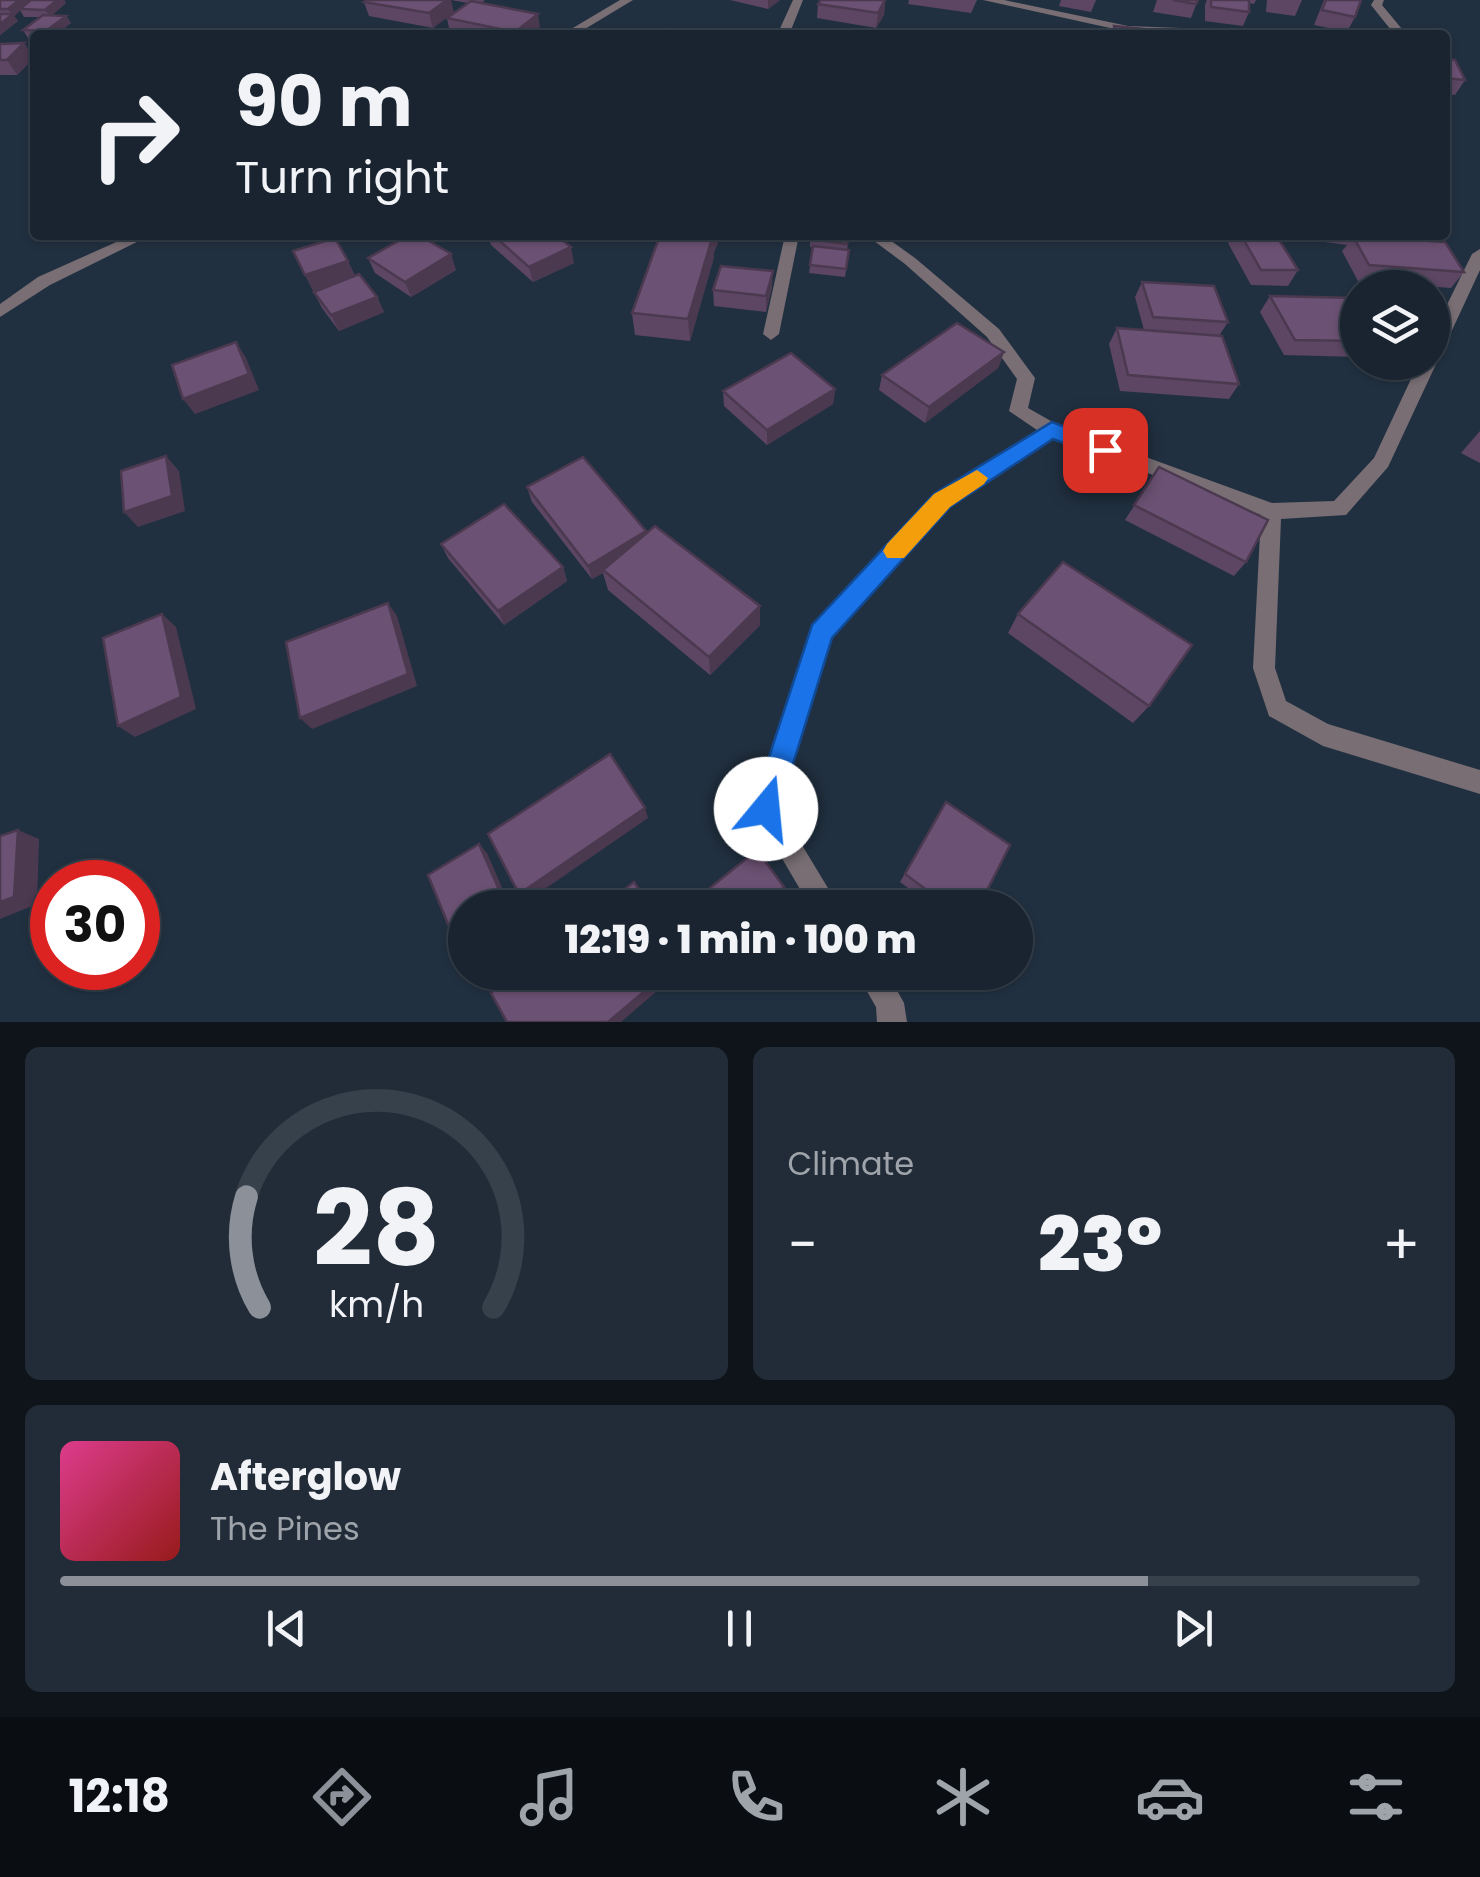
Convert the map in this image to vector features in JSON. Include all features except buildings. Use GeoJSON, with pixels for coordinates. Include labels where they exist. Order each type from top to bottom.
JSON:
{"type":"FeatureCollection","features":[{"type":"Feature","properties":{"kind":"street"},"geometry":{"type":"LineString","coordinates":[[575,30],[628,0]]}},
{"type":"Feature","properties":{"kind":"street"},"geometry":{"type":"LineString","coordinates":[[786,30],[798,0]]}},
{"type":"Feature","properties":{"kind":"street"},"geometry":{"type":"LineString","coordinates":[[988,0],[1128,30]]}},
{"type":"Feature","properties":{"kind":"street"},"geometry":{"type":"LineString","coordinates":[[1379,0],[1376,5],[1397,30]]}},
{"type":"Feature","properties":{"kind":"street"},"geometry":{"type":"LineString","coordinates":[[0,312],[44,280],[133,240]]}},
{"type":"Feature","properties":{"kind":"street"},"geometry":{"type":"LineString","coordinates":[[771,334],[791,240]]}},
{"type":"Feature","properties":{"kind":"street"},"geometry":{"type":"LineString","coordinates":[[879,240],[910,261],[948,298],[993,333],[1026,378],[1018,411],[1052,430],[1271,511],[1340,509],[1381,462],[1420,380]]}},
{"type":"Feature","properties":{"kind":"street"},"geometry":{"type":"LineString","coordinates":[[1450,316],[1480,254]]}},
{"type":"Feature","properties":{"kind":"street"},"geometry":{"type":"LineString","coordinates":[[816,890],[766,809],[821,632],[942,500],[1052,430]]}},
{"type":"Feature","properties":{"kind":"street"},"geometry":{"type":"LineString","coordinates":[[1271,511],[1264,668],[1277,708],[1323,734],[1480,782]]}},
{"type":"Feature","properties":{"kind":"street"},"geometry":{"type":"LineString","coordinates":[[882,990],[890,1003],[892,1022]]}},
{"type":"Feature","properties":{"kind":"slow traffic"},"geometry":{"type":"LineString","coordinates":[[895,551],[942,500],[977,478]]}},
{"type":"Feature","properties":{"kind":"route"},"geometry":{"type":"LineString","coordinates":[[766,809],[821,632],[942,500],[1052,430],[1105,450]]}}]}
